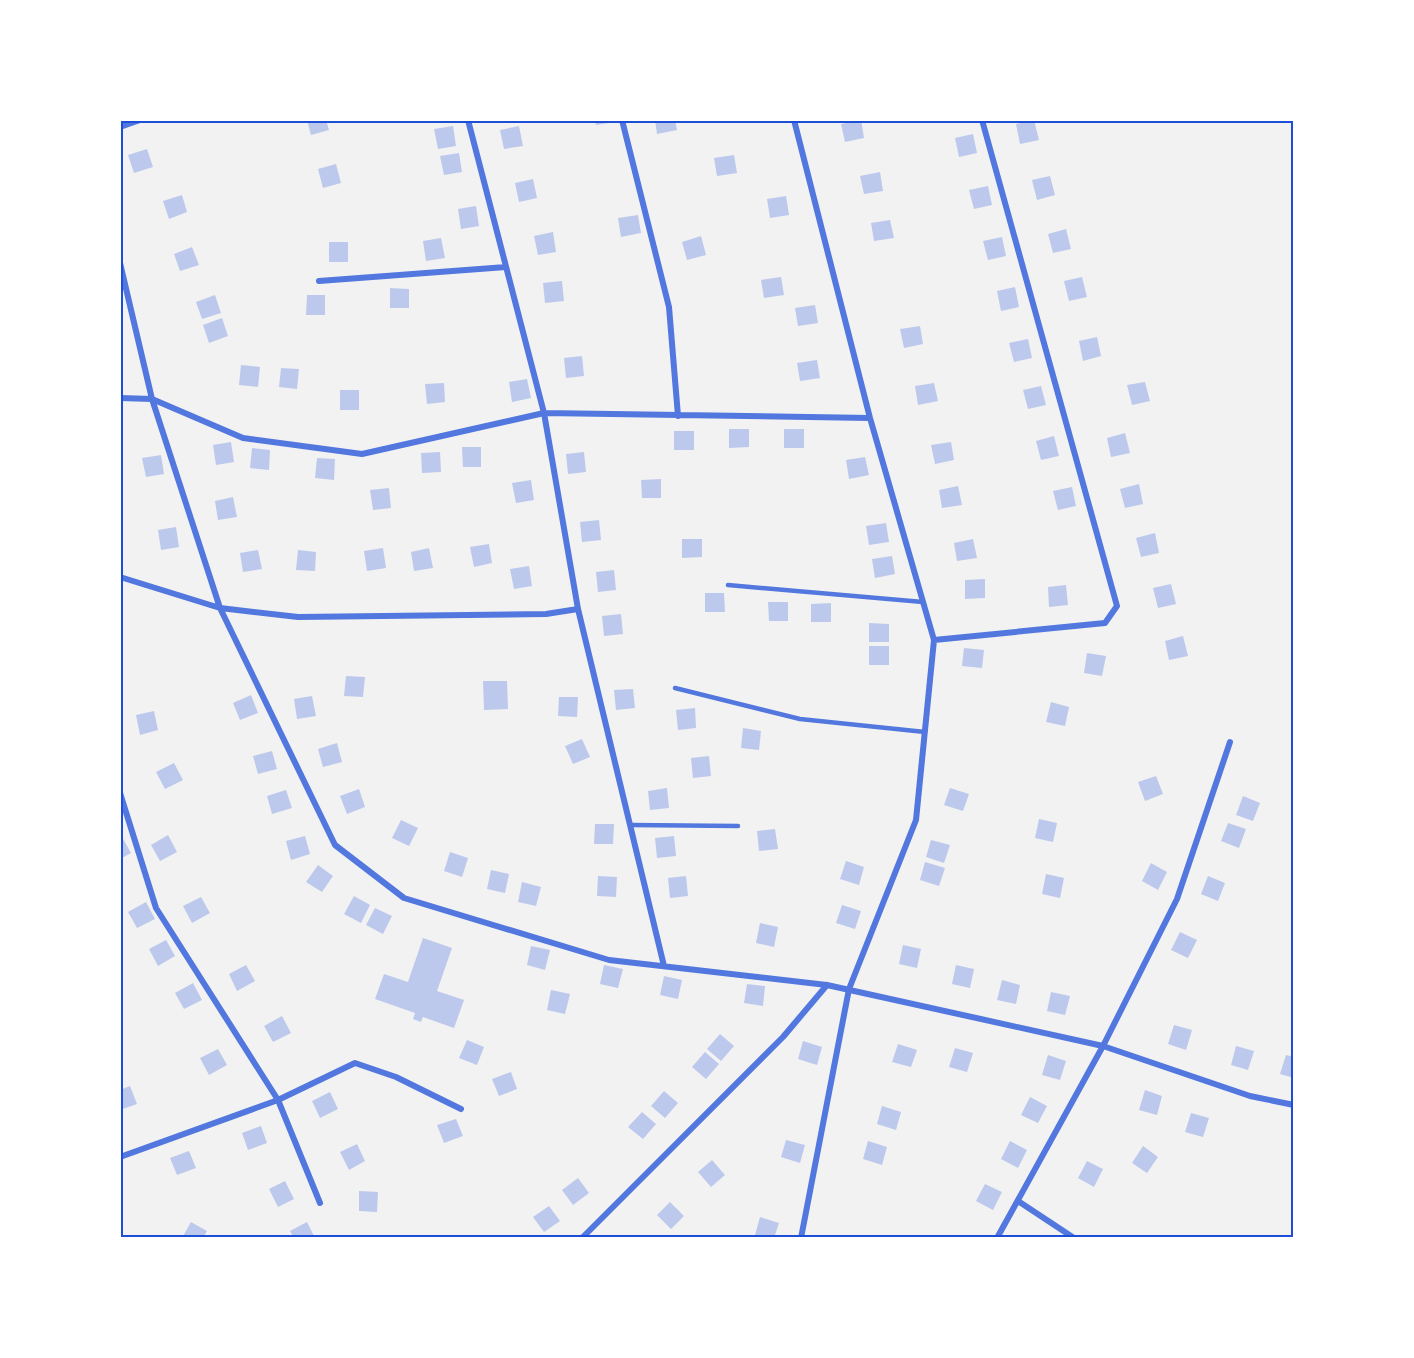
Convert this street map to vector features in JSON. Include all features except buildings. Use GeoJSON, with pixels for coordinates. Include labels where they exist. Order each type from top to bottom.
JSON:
{"type":"FeatureCollection","features":[{"type":"Feature","properties":{"kind":"street"},"geometry":{"type":"LineString","coordinates":[[120,127],[140,120]]}},
{"type":"Feature","properties":{"kind":"street"},"geometry":{"type":"LineString","coordinates":[[468,120],[544,413],[578,609],[664,966]]}},
{"type":"Feature","properties":{"kind":"street"},"geometry":{"type":"LineString","coordinates":[[622,120],[669,308],[678,416]]}},
{"type":"Feature","properties":{"kind":"street"},"geometry":{"type":"LineString","coordinates":[[794,120],[870,418],[934,640],[916,820],[849,989],[801,1238]]}},
{"type":"Feature","properties":{"kind":"street"},"geometry":{"type":"LineString","coordinates":[[934,640],[1105,624],[1117,606],[982,120]]}},
{"type":"Feature","properties":{"kind":"street"},"geometry":{"type":"LineString","coordinates":[[120,263],[152,399],[220,608],[335,846],[404,898],[609,960],[827,985],[1103,1046],[1251,1096],[1294,1105]]}},
{"type":"Feature","properties":{"kind":"street"},"geometry":{"type":"LineString","coordinates":[[319,281],[506,267]]}},
{"type":"Feature","properties":{"kind":"street"},"geometry":{"type":"LineString","coordinates":[[120,398],[152,399],[243,438],[362,454],[544,413],[870,418]]}},
{"type":"Feature","properties":{"kind":"street"},"geometry":{"type":"LineString","coordinates":[[120,577],[220,608],[298,618],[546,614],[578,609]]}},
{"type":"Feature","properties":{"kind":"street"},"geometry":{"type":"LineString","coordinates":[[997,1238],[1103,1046],[1177,898],[1230,742]]}},
{"type":"Feature","properties":{"kind":"street"},"geometry":{"type":"LineString","coordinates":[[120,793],[156,908],[278,1100],[320,1203]]}},
{"type":"Feature","properties":{"kind":"street"},"geometry":{"type":"LineString","coordinates":[[582,1238],[783,1037],[827,985]]}},
{"type":"Feature","properties":{"kind":"street"},"geometry":{"type":"LineString","coordinates":[[120,1157],[278,1100],[355,1063],[396,1077],[461,1109]]}},
{"type":"Feature","properties":{"kind":"street"},"geometry":{"type":"LineString","coordinates":[[1018,1201],[1074,1238]]}},
{"type":"Feature","properties":{"kind":"lane"},"geometry":{"type":"LineString","coordinates":[[728,585],[923,603]]}},
{"type":"Feature","properties":{"kind":"lane"},"geometry":{"type":"LineString","coordinates":[[675,688],[800,719],[925,732]]}},
{"type":"Feature","properties":{"kind":"lane"},"geometry":{"type":"LineString","coordinates":[[630,825],[738,826]]}}]}
